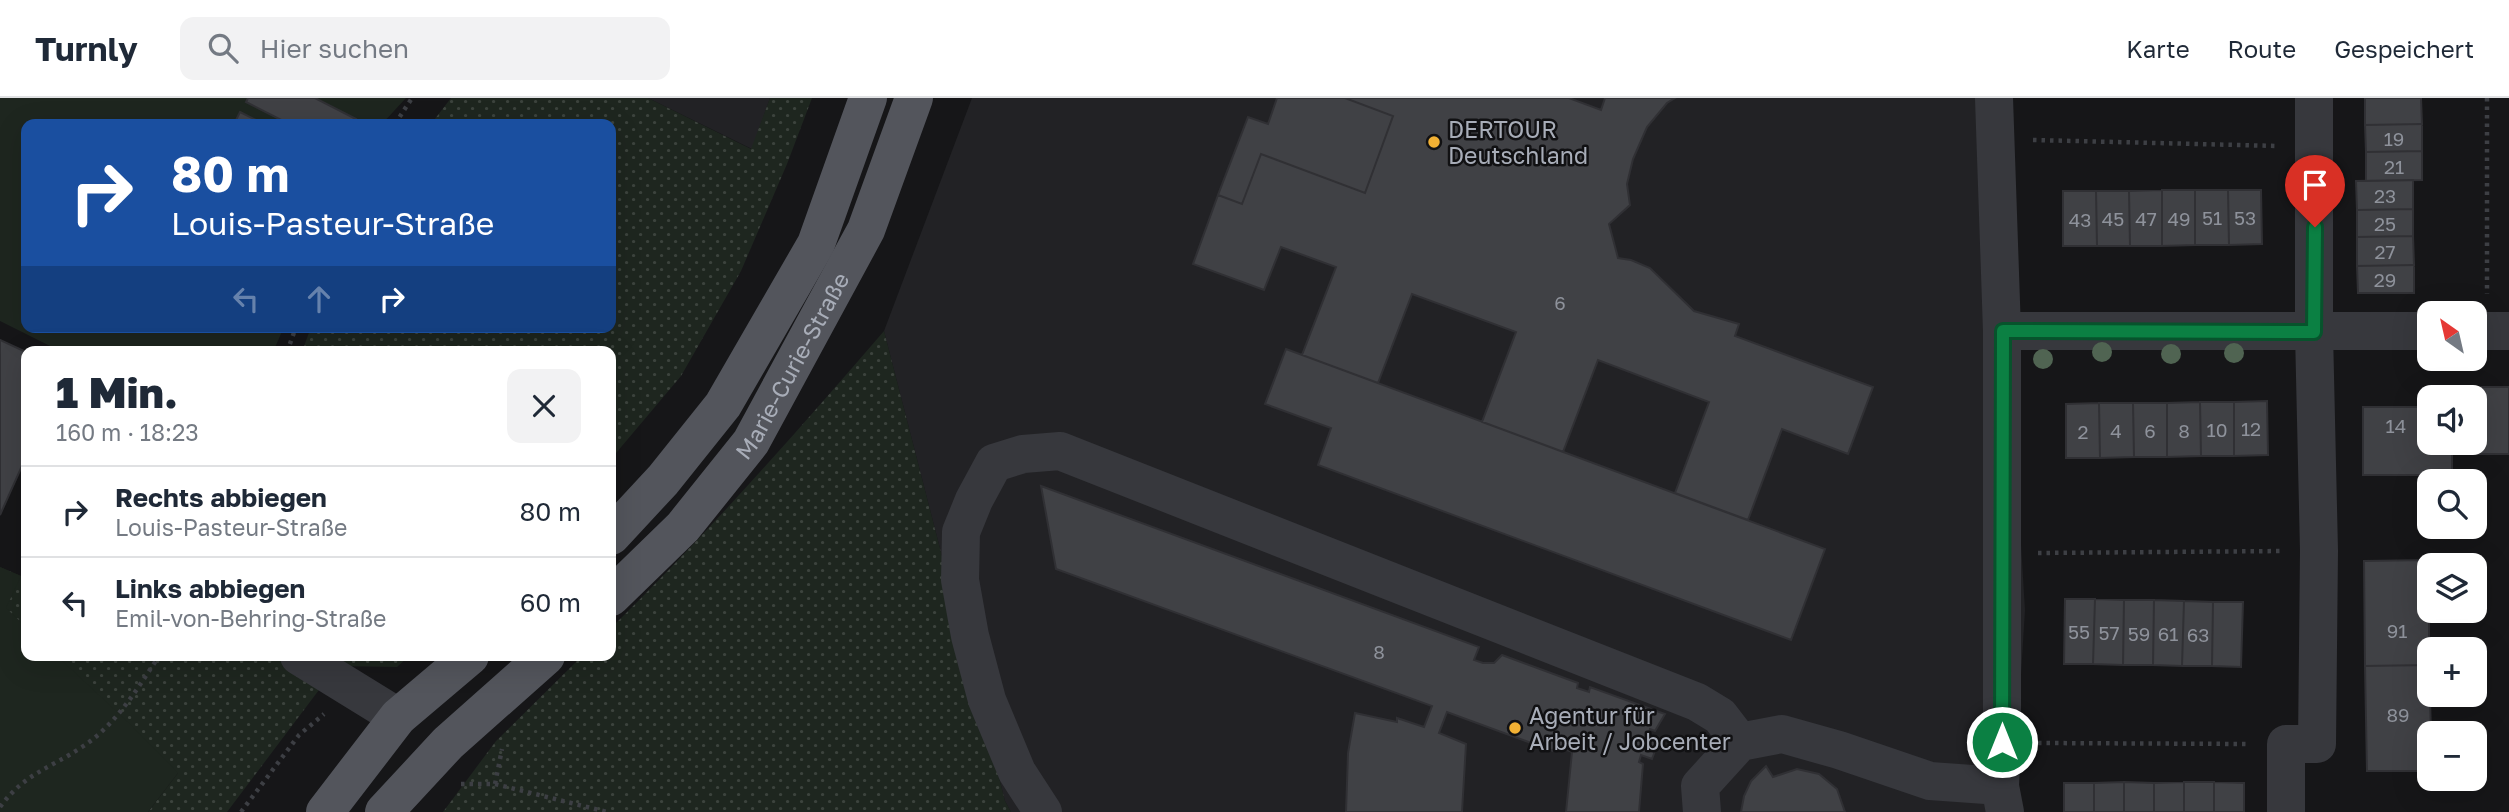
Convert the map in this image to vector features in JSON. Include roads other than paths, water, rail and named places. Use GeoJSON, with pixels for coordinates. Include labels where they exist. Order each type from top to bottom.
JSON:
{"type":"FeatureCollection","features":[{"type":"Feature","properties":{"kind":"main road","name":"Marie-Curie-Straße"},"geometry":{"type":"LineString","coordinates":[[616,531],[663,481],[723,405],[816,244],[868,98]]}},
{"type":"Feature","properties":{"kind":"main road","name":"Marie-Curie-Straße"},"geometry":{"type":"LineString","coordinates":[[616,592],[683,527],[751,442],[866,230],[914,98]]}},
{"type":"Feature","properties":{"kind":"main road"},"geometry":{"type":"LineString","coordinates":[[325,812],[398,717],[464,661]]}},
{"type":"Feature","properties":{"kind":"main road"},"geometry":{"type":"LineString","coordinates":[[384,812],[448,743],[540,661]]}},
{"type":"Feature","properties":{"kind":"street"},"geometry":{"type":"LineString","coordinates":[[1702,812],[1700,786],[1740,742],[1782,734],[1995,803],[2002,742],[2003,331],[1994,98]]}},
{"type":"Feature","properties":{"kind":"street"},"geometry":{"type":"LineString","coordinates":[[2286,812],[2286,744],[2317,744],[2319,551],[2314,332],[2314,98]]}},
{"type":"Feature","properties":{"kind":"street"},"geometry":{"type":"LineString","coordinates":[[2003,331],[2417,331]]}},
{"type":"Feature","properties":{"kind":"street"},"geometry":{"type":"LineString","coordinates":[[1043,812],[1017,772],[987,700],[970,636],[960,580],[961,532],[974,500],[994,463],[1023,454],[1060,451],[1697,702],[1720,716],[1740,742]]}},
{"type":"Feature","properties":{"kind":"street"},"geometry":{"type":"LineString","coordinates":[[307,661],[398,717]]}},
{"type":"Feature","properties":{"kind":"place","name":"DERTOUR Deutschland"},"geometry":{"type":"Point","coordinates":[1434,142]}},
{"type":"Feature","properties":{"kind":"place","name":"Agentur für Arbeit / Jobcenter"},"geometry":{"type":"Point","coordinates":[1515,728]}}]}
